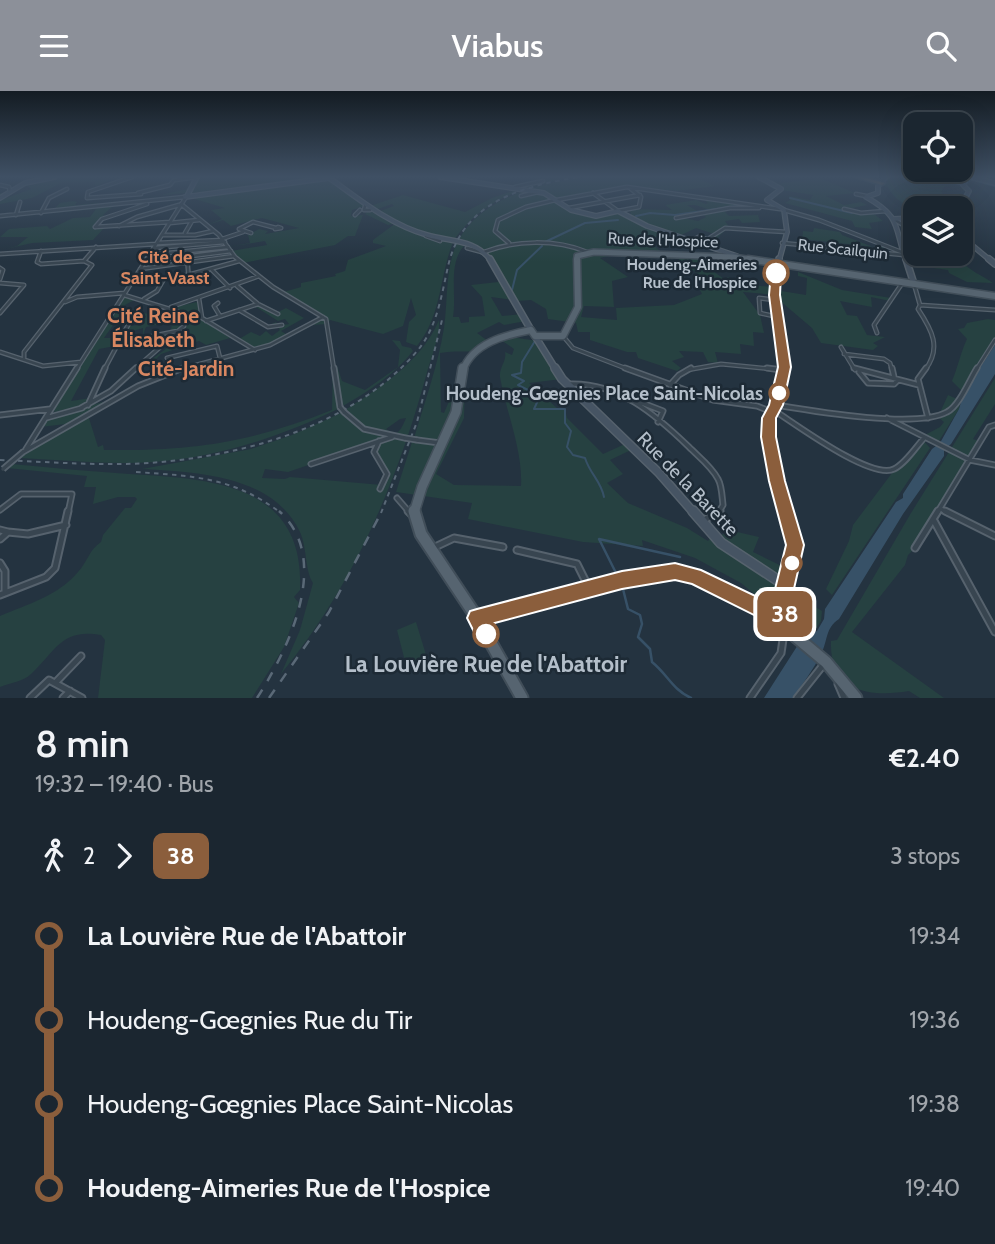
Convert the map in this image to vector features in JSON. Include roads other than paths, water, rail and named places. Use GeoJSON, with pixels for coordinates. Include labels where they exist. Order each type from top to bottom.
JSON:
{"type":"FeatureCollection","features":[{"type":"Feature","properties":{"kind":"main road","name":"Rue de l'Hospice"},"geometry":{"type":"LineString","coordinates":[[563,336],[578,307],[576,257],[587,252],[745,259],[995,296]]}},
{"type":"Feature","properties":{"kind":"main road"},"geometry":{"type":"LineString","coordinates":[[522,698],[477,618],[415,520],[418,498],[456,412],[460,378],[470,356],[511,334],[563,336]]}},
{"type":"Feature","properties":{"kind":"main road"},"geometry":{"type":"LineString","coordinates":[[477,618],[633,578],[681,572],[785,620],[800,640],[830,667],[856,698]]}},
{"type":"Feature","properties":{"kind":"street"},"geometry":{"type":"LineString","coordinates":[[16,215],[19,205]]}},
{"type":"Feature","properties":{"kind":"street"},"geometry":{"type":"LineString","coordinates":[[41,213],[45,205]]}},
{"type":"Feature","properties":{"kind":"street"},"geometry":{"type":"LineString","coordinates":[[0,216],[118,205]]}},
{"type":"Feature","properties":{"kind":"street"},"geometry":{"type":"LineString","coordinates":[[146,205],[102,219],[95,227],[199,220]]}},
{"type":"Feature","properties":{"kind":"street"},"geometry":{"type":"LineString","coordinates":[[119,226],[127,218],[147,216],[177,205]]}},
{"type":"Feature","properties":{"kind":"street"},"geometry":{"type":"LineString","coordinates":[[24,452],[180,205]]}},
{"type":"Feature","properties":{"kind":"street"},"geometry":{"type":"LineString","coordinates":[[182,205],[213,231],[234,256],[259,276],[280,292],[324,317]]}},
{"type":"Feature","properties":{"kind":"street"},"geometry":{"type":"LineString","coordinates":[[361,205],[440,241]]}},
{"type":"Feature","properties":{"kind":"street"},"geometry":{"type":"LineString","coordinates":[[509,243],[498,235],[494,228],[498,220],[514,211],[536,205]]}},
{"type":"Feature","properties":{"kind":"street"},"geometry":{"type":"LineString","coordinates":[[564,205],[596,216],[639,205]]}},
{"type":"Feature","properties":{"kind":"street"},"geometry":{"type":"LineString","coordinates":[[569,209],[588,205]]}},
{"type":"Feature","properties":{"kind":"street"},"geometry":{"type":"LineString","coordinates":[[610,205],[647,226],[745,259]]}},
{"type":"Feature","properties":{"kind":"street"},"geometry":{"type":"LineString","coordinates":[[754,205],[819,220],[903,254]]}},
{"type":"Feature","properties":{"kind":"street"},"geometry":{"type":"LineString","coordinates":[[750,698],[783,649],[785,585],[795,545],[770,445],[774,409],[785,370],[775,300],[778,264],[787,232],[782,210],[775,205]]}},
{"type":"Feature","properties":{"kind":"street"},"geometry":{"type":"LineString","coordinates":[[880,205],[888,211],[901,231],[903,246]]}},
{"type":"Feature","properties":{"kind":"street"},"geometry":{"type":"LineString","coordinates":[[676,218],[730,208],[772,208]]}},
{"type":"Feature","properties":{"kind":"street"},"geometry":{"type":"LineString","coordinates":[[355,215],[365,209]]}},
{"type":"Feature","properties":{"kind":"street"},"geometry":{"type":"LineString","coordinates":[[844,209],[861,213],[888,211]]}},
{"type":"Feature","properties":{"kind":"street"},"geometry":{"type":"LineString","coordinates":[[141,224],[147,216]]}},
{"type":"Feature","properties":{"kind":"street"},"geometry":{"type":"LineString","coordinates":[[893,219],[903,219]]}},
{"type":"Feature","properties":{"kind":"street"},"geometry":{"type":"LineString","coordinates":[[893,219],[903,225]]}},
{"type":"Feature","properties":{"kind":"street"},"geometry":{"type":"LineString","coordinates":[[185,233],[192,221]]}},
{"type":"Feature","properties":{"kind":"street"},"geometry":{"type":"LineString","coordinates":[[251,233],[239,229],[252,222],[276,228]]}},
{"type":"Feature","properties":{"kind":"street"},"geometry":{"type":"LineString","coordinates":[[700,244],[726,227],[787,232]]}},
{"type":"Feature","properties":{"kind":"street"},"geometry":{"type":"LineString","coordinates":[[162,235],[185,233],[203,236],[213,231]]}},
{"type":"Feature","properties":{"kind":"street"},"geometry":{"type":"LineString","coordinates":[[155,245],[186,247],[223,241],[244,231]]}},
{"type":"Feature","properties":{"kind":"street"},"geometry":{"type":"LineString","coordinates":[[423,235],[468,244],[485,253]]}},
{"type":"Feature","properties":{"kind":"street"},"geometry":{"type":"LineString","coordinates":[[692,241],[698,237],[707,239]]}},
{"type":"Feature","properties":{"kind":"street"},"geometry":{"type":"LineString","coordinates":[[192,246],[196,241]]}},
{"type":"Feature","properties":{"kind":"street"},"geometry":{"type":"LineString","coordinates":[[0,254],[223,241]]}},
{"type":"Feature","properties":{"kind":"street"},"geometry":{"type":"LineString","coordinates":[[467,248],[485,253],[509,243],[570,245],[587,252]]}},
{"type":"Feature","properties":{"kind":"street","name":"Rue Scailquin"},"geometry":{"type":"LineString","coordinates":[[782,243],[903,254]]}},
{"type":"Feature","properties":{"kind":"street"},"geometry":{"type":"LineString","coordinates":[[973,245],[995,265]]}},
{"type":"Feature","properties":{"kind":"street"},"geometry":{"type":"LineString","coordinates":[[84,261],[96,247]]}},
{"type":"Feature","properties":{"kind":"street"},"geometry":{"type":"LineString","coordinates":[[186,247],[189,282]]}},
{"type":"Feature","properties":{"kind":"street"},"geometry":{"type":"LineString","coordinates":[[149,255],[228,247]]}},
{"type":"Feature","properties":{"kind":"street"},"geometry":{"type":"LineString","coordinates":[[14,355],[24,352],[92,265],[84,261],[41,264],[37,262],[41,251]]}},
{"type":"Feature","properties":{"kind":"street"},"geometry":{"type":"LineString","coordinates":[[144,262],[231,251]]}},
{"type":"Feature","properties":{"kind":"street","name":"Rue de la Barette"},"geometry":{"type":"LineString","coordinates":[[485,253],[568,385],[659,473],[731,551],[785,585]]}},
{"type":"Feature","properties":{"kind":"street"},"geometry":{"type":"LineString","coordinates":[[140,269],[234,256]]}},
{"type":"Feature","properties":{"kind":"street"},"geometry":{"type":"LineString","coordinates":[[131,282],[188,275],[240,261]]}},
{"type":"Feature","properties":{"kind":"street"},"geometry":{"type":"LineString","coordinates":[[908,266],[920,305],[918,309],[935,339],[934,359],[920,373],[919,385],[928,418]]}},
{"type":"Feature","properties":{"kind":"street"},"geometry":{"type":"LineString","coordinates":[[0,268],[3,270],[0,281],[24,285],[0,313]]}},
{"type":"Feature","properties":{"kind":"street"},"geometry":{"type":"LineString","coordinates":[[211,269],[230,288]]}},
{"type":"Feature","properties":{"kind":"street"},"geometry":{"type":"LineString","coordinates":[[169,308],[259,276]]}},
{"type":"Feature","properties":{"kind":"street"},"geometry":{"type":"LineString","coordinates":[[144,299],[157,291],[164,279]]}},
{"type":"Feature","properties":{"kind":"street"},"geometry":{"type":"LineString","coordinates":[[877,333],[874,325],[903,282]]}},
{"type":"Feature","properties":{"kind":"street"},"geometry":{"type":"LineString","coordinates":[[237,285],[258,304],[278,314]]}},
{"type":"Feature","properties":{"kind":"street"},"geometry":{"type":"LineString","coordinates":[[70,294],[77,297]]}},
{"type":"Feature","properties":{"kind":"street"},"geometry":{"type":"LineString","coordinates":[[62,303],[77,297],[124,294],[169,308],[184,317],[182,330],[111,391],[81,408]]}},
{"type":"Feature","properties":{"kind":"street"},"geometry":{"type":"LineString","coordinates":[[775,300],[758,296],[761,314],[778,317]]}},
{"type":"Feature","properties":{"kind":"street"},"geometry":{"type":"LineString","coordinates":[[199,299],[201,316],[206,321],[255,349]]}},
{"type":"Feature","properties":{"kind":"street"},"geometry":{"type":"LineString","coordinates":[[219,303],[214,306],[220,316]]}},
{"type":"Feature","properties":{"kind":"street"},"geometry":{"type":"LineString","coordinates":[[206,321],[258,304]]}},
{"type":"Feature","properties":{"kind":"street"},"geometry":{"type":"LineString","coordinates":[[920,305],[995,310]]}},
{"type":"Feature","properties":{"kind":"street"},"geometry":{"type":"LineString","coordinates":[[239,310],[268,327],[282,325]]}},
{"type":"Feature","properties":{"kind":"street"},"geometry":{"type":"LineString","coordinates":[[88,405],[134,314]]}},
{"type":"Feature","properties":{"kind":"street"},"geometry":{"type":"LineString","coordinates":[[2,470],[24,452],[117,396],[166,374],[276,343],[324,317]]}},
{"type":"Feature","properties":{"kind":"street"},"geometry":{"type":"LineString","coordinates":[[324,317],[340,407],[344,412],[359,426],[392,437],[443,443]]}},
{"type":"Feature","properties":{"kind":"street"},"geometry":{"type":"LineString","coordinates":[[117,343],[182,330]]}},
{"type":"Feature","properties":{"kind":"street"},"geometry":{"type":"LineString","coordinates":[[563,336],[577,350],[713,400],[774,409],[877,417],[900,422],[942,417],[949,413],[995,340]]}},
{"type":"Feature","properties":{"kind":"street"},"geometry":{"type":"LineString","coordinates":[[167,358],[217,346],[220,358]]}},
{"type":"Feature","properties":{"kind":"street"},"geometry":{"type":"LineString","coordinates":[[841,347],[851,368],[859,372],[919,385]]}},
{"type":"Feature","properties":{"kind":"street"},"geometry":{"type":"LineString","coordinates":[[1,351],[43,366],[81,362]]}},
{"type":"Feature","properties":{"kind":"street"},"geometry":{"type":"LineString","coordinates":[[24,352],[24,359]]}},
{"type":"Feature","properties":{"kind":"street"},"geometry":{"type":"LineString","coordinates":[[844,354],[884,359],[890,363],[896,379],[894,384],[871,384],[864,380],[859,372]]}},
{"type":"Feature","properties":{"kind":"street"},"geometry":{"type":"LineString","coordinates":[[670,385],[678,373],[696,365],[785,370]]}},
{"type":"Feature","properties":{"kind":"street"},"geometry":{"type":"LineString","coordinates":[[568,385],[588,383],[663,411],[658,422]]}},
{"type":"Feature","properties":{"kind":"street"},"geometry":{"type":"LineString","coordinates":[[111,391],[117,396]]}},
{"type":"Feature","properties":{"kind":"street"},"geometry":{"type":"LineString","coordinates":[[45,419],[111,400]]}},
{"type":"Feature","properties":{"kind":"street"},"geometry":{"type":"LineString","coordinates":[[634,400],[703,462],[720,481],[723,505],[719,512],[702,521]]}},
{"type":"Feature","properties":{"kind":"street"},"geometry":{"type":"LineString","coordinates":[[0,415],[52,409]]}},
{"type":"Feature","properties":{"kind":"street"},"geometry":{"type":"LineString","coordinates":[[774,409],[864,465],[879,471],[895,469],[924,438]]}},
{"type":"Feature","properties":{"kind":"street"},"geometry":{"type":"LineString","coordinates":[[889,419],[970,460],[995,465]]}},
{"type":"Feature","properties":{"kind":"street"},"geometry":{"type":"LineString","coordinates":[[900,422],[908,430]]}},
{"type":"Feature","properties":{"kind":"street"},"geometry":{"type":"LineString","coordinates":[[915,548],[989,427],[995,425]]}},
{"type":"Feature","properties":{"kind":"street"},"geometry":{"type":"LineString","coordinates":[[311,464],[392,437]]}},
{"type":"Feature","properties":{"kind":"street"},"geometry":{"type":"LineString","coordinates":[[380,489],[387,474],[374,452],[381,440]]}},
{"type":"Feature","properties":{"kind":"street"},"geometry":{"type":"LineString","coordinates":[[0,510],[21,494],[72,493],[55,568],[46,577],[2,594],[5,571],[0,562]]}},
{"type":"Feature","properties":{"kind":"street"},"geometry":{"type":"LineString","coordinates":[[397,498],[415,520]]}},
{"type":"Feature","properties":{"kind":"street"},"geometry":{"type":"LineString","coordinates":[[940,508],[995,536]]}},
{"type":"Feature","properties":{"kind":"street"},"geometry":{"type":"LineString","coordinates":[[933,519],[995,632]]}},
{"type":"Feature","properties":{"kind":"street"},"geometry":{"type":"LineString","coordinates":[[0,530],[28,534],[66,525]]}},
{"type":"Feature","properties":{"kind":"street"},"geometry":{"type":"LineString","coordinates":[[0,539],[8,532]]}},
{"type":"Feature","properties":{"kind":"street"},"geometry":{"type":"LineString","coordinates":[[431,549],[454,538],[503,547]]}},
{"type":"Feature","properties":{"kind":"street"},"geometry":{"type":"LineString","coordinates":[[517,550],[577,564],[589,588]]}},
{"type":"Feature","properties":{"kind":"street"},"geometry":{"type":"LineString","coordinates":[[56,682],[81,656]]}},
{"type":"Feature","properties":{"kind":"street"},"geometry":{"type":"LineString","coordinates":[[797,698],[830,667],[844,698]]}},
{"type":"Feature","properties":{"kind":"street"},"geometry":{"type":"LineString","coordinates":[[30,698],[49,680],[82,698]]}},
{"type":"Feature","properties":{"kind":"street"},"geometry":{"type":"LineString","coordinates":[[63,698],[70,691]]}},
{"type":"Feature","properties":{"kind":"water"},"geometry":{"type":"Polygon","coordinates":[[[995,345],[995,374],[951,444],[944,450],[944,456],[903,514],[839,619],[831,626],[811,671],[793,698],[764,698],[803,637],[817,631],[824,619],[825,609],[896,502],[903,498],[932,449],[940,443],[959,409],[964,392],[995,345]]]}},
{"type":"Feature","properties":{"kind":"waterway"},"geometry":{"type":"LineString","coordinates":[[820,205],[852,213]]}},
{"type":"Feature","properties":{"kind":"waterway"},"geometry":{"type":"LineString","coordinates":[[636,216],[650,213],[675,215],[737,206]]}},
{"type":"Feature","properties":{"kind":"waterway"},"geometry":{"type":"LineString","coordinates":[[545,242],[585,223],[618,220]]}},
{"type":"Feature","properties":{"kind":"waterway"},"geometry":{"type":"LineString","coordinates":[[512,290],[517,270],[542,246]]}},
{"type":"Feature","properties":{"kind":"waterway"},"geometry":{"type":"LineString","coordinates":[[535,341],[522,362],[521,373],[512,375],[524,381],[518,385],[540,396],[534,409],[565,409],[565,423],[571,431],[567,447],[573,455],[585,458],[604,497]]}},
{"type":"Feature","properties":{"kind":"waterway"},"geometry":{"type":"LineString","coordinates":[[617,575],[599,539],[680,557]]}},
{"type":"Feature","properties":{"kind":"waterway"},"geometry":{"type":"LineString","coordinates":[[622,585],[628,609],[640,615],[642,624],[638,637],[650,649],[652,662],[679,690],[691,698]]}},
{"type":"Feature","properties":{"kind":"railway"},"geometry":{"type":"LineString","coordinates":[[0,460],[112,464],[185,459],[259,444],[330,417],[362,399],[392,376],[418,350],[434,323],[454,248],[465,229],[490,205]]}},
{"type":"Feature","properties":{"kind":"railway"},"geometry":{"type":"LineString","coordinates":[[381,513],[417,422],[442,320]]}},
{"type":"Feature","properties":{"kind":"railway"},"geometry":{"type":"LineString","coordinates":[[136,472],[195,477],[229,485],[280,512]]}},
{"type":"Feature","properties":{"kind":"railway"},"geometry":{"type":"LineString","coordinates":[[257,698],[292,630],[304,579],[303,554],[295,531],[280,512]]}},
{"type":"Feature","properties":{"kind":"railway"},"geometry":{"type":"LineString","coordinates":[[269,698],[329,612],[381,513]]}},
{"type":"Feature","properties":{"kind":"place","name":"Houdeng-Aimeries Rue de l'Hospice"},"geometry":{"type":"Point","coordinates":[776,273]}},
{"type":"Feature","properties":{"kind":"place","name":"Houdeng-Gœgnies Place Saint-Nicolas"},"geometry":{"type":"Point","coordinates":[779,393]}},
{"type":"Feature","properties":{"kind":"place","name":"La Louvière Rue de l'Abattoir"},"geometry":{"type":"Point","coordinates":[486,634]}},
{"type":"Feature","properties":{"kind":"district","name":"Cité de Saint-Vaast"},"geometry":{"type":"Point","coordinates":[165,268]}},
{"type":"Feature","properties":{"kind":"district","name":"Cité Reine Élisabeth"},"geometry":{"type":"Point","coordinates":[153,327]}},
{"type":"Feature","properties":{"kind":"district","name":"Cité-Jardin"},"geometry":{"type":"Point","coordinates":[186,368]}}]}
